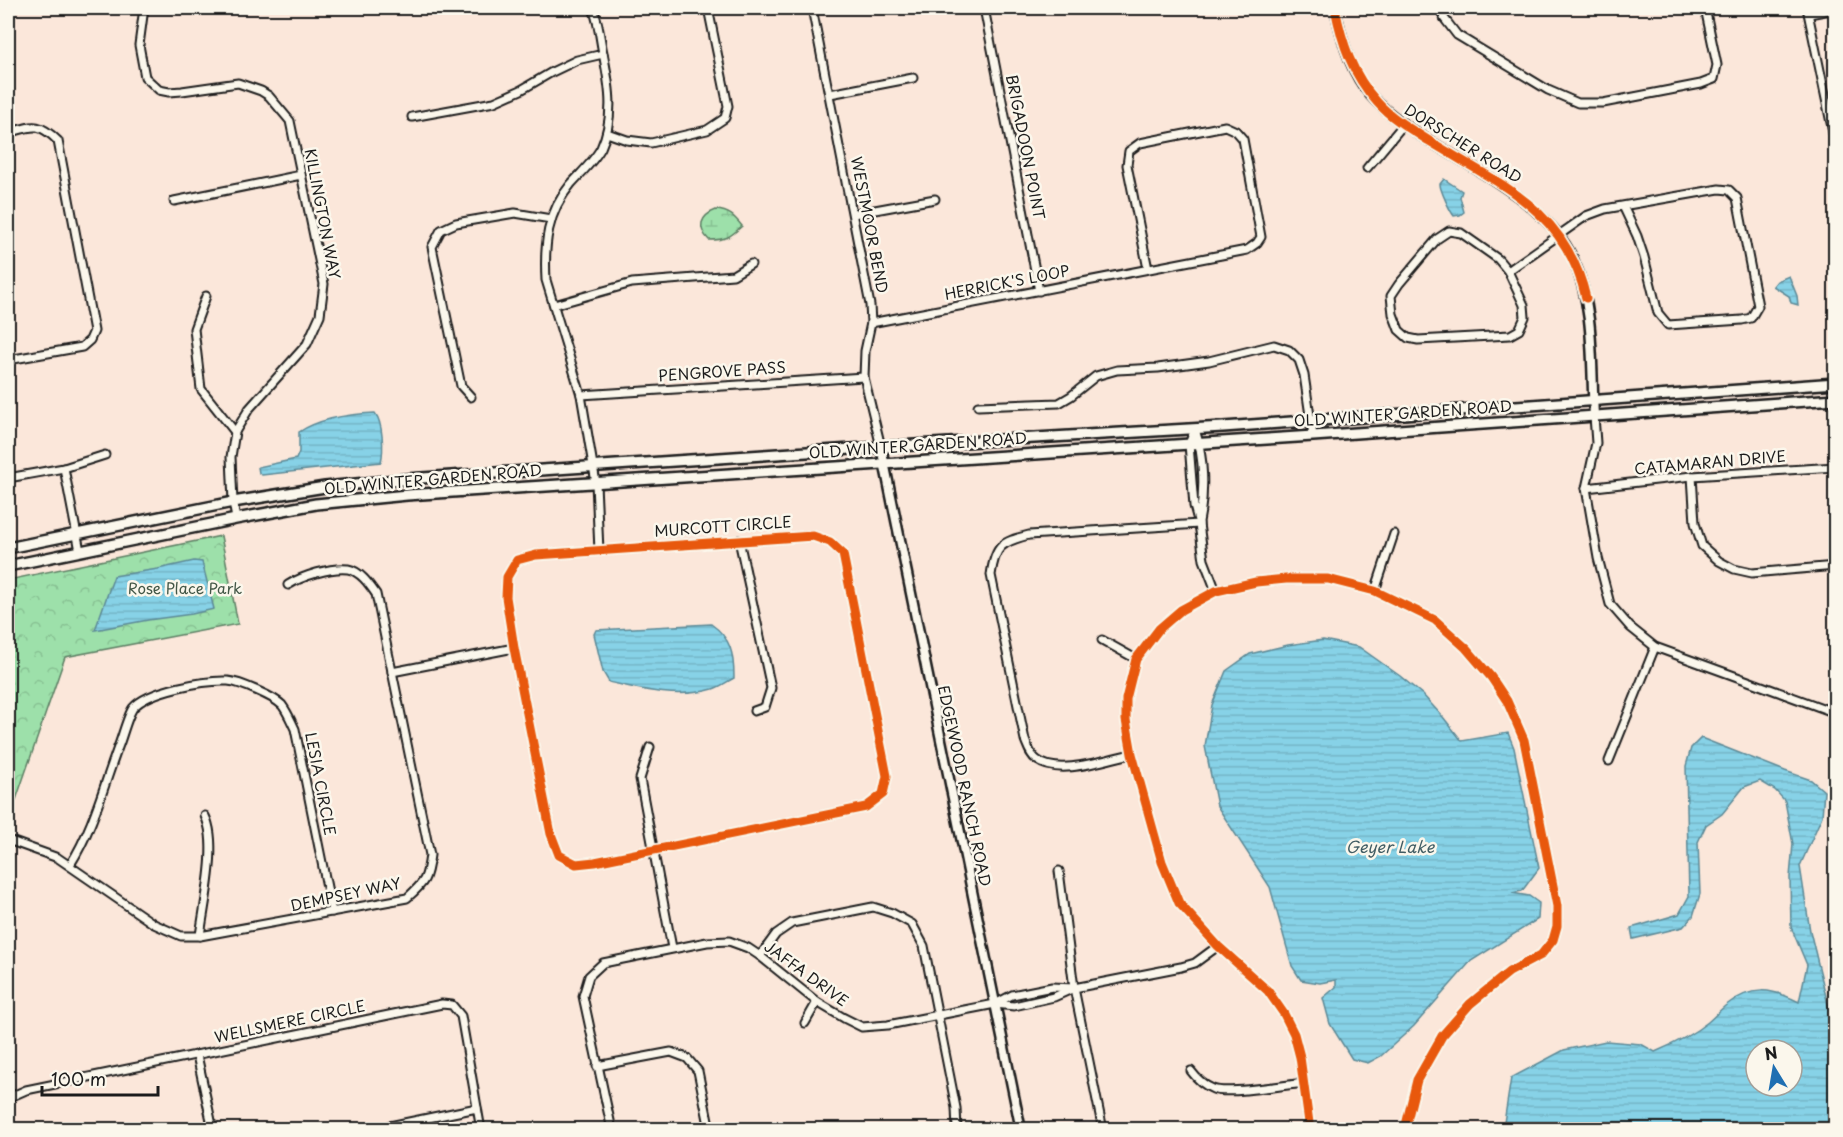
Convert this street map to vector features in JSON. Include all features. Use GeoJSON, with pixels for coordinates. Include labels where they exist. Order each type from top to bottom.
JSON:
{"type":"FeatureCollection","features":[{"type":"Feature","properties":{"kind":"main road","name":"OLD WINTER GARDEN ROAD"},"geometry":{"type":"LineString","coordinates":[[8,548],[233,502],[325,487],[881,447],[1195,429],[1836,383]]}},
{"type":"Feature","properties":{"kind":"main road","name":"OLD WINTER GARDEN ROAD"},"geometry":{"type":"LineString","coordinates":[[8,566],[316,504],[384,497],[1836,399]]}},
{"type":"Feature","properties":{"kind":"street","name":"KILLINGTON WAY"},"geometry":{"type":"LineString","coordinates":[[144,8],[138,45],[145,77],[159,90],[169,93],[238,82],[261,91],[290,121],[324,285],[320,315],[307,344],[249,409],[235,432],[231,457],[236,519]]}},
{"type":"Feature","properties":{"kind":"street"},"geometry":{"type":"LineString","coordinates":[[593,8],[610,92],[607,133],[600,151],[568,187],[551,219],[546,235],[545,260],[546,280],[581,395],[596,483],[598,551]]}},
{"type":"Feature","properties":{"kind":"street"},"geometry":{"type":"LineString","coordinates":[[607,133],[627,140],[651,143],[707,130],[725,118],[728,106],[708,8]]}},
{"type":"Feature","properties":{"kind":"street","name":"WESTMOOR BEND"},"geometry":{"type":"LineString","coordinates":[[812,8],[870,305],[871,323],[865,351],[864,377],[881,447]]}},
{"type":"Feature","properties":{"kind":"street","name":"BRIGADOON POINT"},"geometry":{"type":"LineString","coordinates":[[984,8],[1039,291]]}},
{"type":"Feature","properties":{"kind":"street","name":"DORSCHER ROAD"},"geometry":{"type":"LineString","coordinates":[[1335,8],[1343,43],[1356,73],[1377,103],[1403,125],[1526,201],[1547,220],[1559,235],[1577,268],[1586,298],[1594,416]]}},
{"type":"Feature","properties":{"kind":"street"},"geometry":{"type":"LineString","coordinates":[[1441,8],[1444,18],[1457,35],[1514,71],[1578,103],[1603,103],[1714,80],[1717,65],[1705,8]]}},
{"type":"Feature","properties":{"kind":"street"},"geometry":{"type":"LineString","coordinates":[[1836,9],[1808,11],[1836,147]]}},
{"type":"Feature","properties":{"kind":"street"},"geometry":{"type":"LineString","coordinates":[[412,117],[494,102],[578,60],[603,54]]}},
{"type":"Feature","properties":{"kind":"street"},"geometry":{"type":"LineString","coordinates":[[830,94],[913,78]]}},
{"type":"Feature","properties":{"kind":"street"},"geometry":{"type":"LineString","coordinates":[[1367,168],[1403,125]]}},
{"type":"Feature","properties":{"kind":"street","name":"HERRICK'S LOOP"},"geometry":{"type":"LineString","coordinates":[[871,323],[1246,250],[1257,243],[1261,237],[1243,140],[1236,131],[1224,126],[1140,143],[1129,151],[1127,165],[1148,269]]}},
{"type":"Feature","properties":{"kind":"street"},"geometry":{"type":"LineString","coordinates":[[8,133],[32,127],[46,129],[58,141],[94,331],[90,340],[82,347],[8,360]]}},
{"type":"Feature","properties":{"kind":"street"},"geometry":{"type":"LineString","coordinates":[[174,201],[301,175]]}},
{"type":"Feature","properties":{"kind":"street"},"geometry":{"type":"LineString","coordinates":[[1508,271],[1586,216],[1605,209],[1719,189],[1730,190],[1737,198],[1758,306],[1751,318],[1668,325],[1658,313],[1644,257],[1623,206]]}},
{"type":"Feature","properties":{"kind":"street"},"geometry":{"type":"LineString","coordinates":[[853,214],[935,199]]}},
{"type":"Feature","properties":{"kind":"street"},"geometry":{"type":"LineString","coordinates":[[471,397],[460,386],[432,247],[441,230],[456,223],[515,213],[551,219]]}},
{"type":"Feature","properties":{"kind":"street"},"geometry":{"type":"LineString","coordinates":[[1449,231],[1461,233],[1498,260],[1508,271],[1524,305],[1525,317],[1520,330],[1510,335],[1418,340],[1408,338],[1399,330],[1393,314],[1391,296],[1437,240],[1449,231]]}},
{"type":"Feature","properties":{"kind":"street"},"geometry":{"type":"LineString","coordinates":[[554,305],[632,283],[733,275],[751,264]]}},
{"type":"Feature","properties":{"kind":"street"},"geometry":{"type":"LineString","coordinates":[[206,296],[194,329],[201,389],[235,432]]}},
{"type":"Feature","properties":{"kind":"street"},"geometry":{"type":"LineString","coordinates":[[978,406],[1059,403],[1096,376],[1117,370],[1158,368],[1209,361],[1274,345],[1289,350],[1299,360],[1304,375],[1312,436]]}},
{"type":"Feature","properties":{"kind":"street","name":"PENGROVE PASS"},"geometry":{"type":"LineString","coordinates":[[581,395],[864,377]]}},
{"type":"Feature","properties":{"kind":"street"},"geometry":{"type":"LineString","coordinates":[[1594,416],[1596,443],[1586,488],[1598,558],[1610,604],[1630,627],[1655,647],[1836,713]]}},
{"type":"Feature","properties":{"kind":"street"},"geometry":{"type":"LineString","coordinates":[[1195,429],[1199,443],[1203,502],[1199,524]]}},
{"type":"Feature","properties":{"kind":"street"},"geometry":{"type":"LineString","coordinates":[[1195,429],[1189,444],[1194,506],[1204,560],[1216,591]]}},
{"type":"Feature","properties":{"kind":"street","name":"EDGEWOOD RANCH ROAD"},"geometry":{"type":"LineString","coordinates":[[881,447],[1021,1130]]}},
{"type":"Feature","properties":{"kind":"street"},"geometry":{"type":"LineString","coordinates":[[8,478],[64,468],[105,456]]}},
{"type":"Feature","properties":{"kind":"street","name":"CATAMARAN DRIVE"},"geometry":{"type":"LineString","coordinates":[[1586,488],[1692,476],[1836,467]]}},
{"type":"Feature","properties":{"kind":"street"},"geometry":{"type":"LineString","coordinates":[[64,468],[80,551]]}},
{"type":"Feature","properties":{"kind":"street"},"geometry":{"type":"LineString","coordinates":[[1692,476],[1695,523],[1702,546],[1719,561],[1734,569],[1752,573],[1836,566]]}},
{"type":"Feature","properties":{"kind":"street"},"geometry":{"type":"LineString","coordinates":[[1132,754],[1064,768],[1048,766],[1036,760],[1030,753],[1025,740],[992,576],[994,556],[1008,541],[1029,536],[1199,524]]}},
{"type":"Feature","properties":{"kind":"street"},"geometry":{"type":"LineString","coordinates":[[1375,591],[1394,534]]}},
{"type":"Feature","properties":{"kind":"street","name":"MURCOTT CIRCLE"},"geometry":{"type":"LineString","coordinates":[[813,536],[830,542],[843,554],[887,776],[883,794],[866,807],[595,862],[576,864],[558,855],[550,834],[513,648],[506,597],[507,577],[517,560],[536,555],[598,551],[813,536]]}},
{"type":"Feature","properties":{"kind":"street"},"geometry":{"type":"LineString","coordinates":[[739,540],[771,688],[765,707],[754,711]]}},
{"type":"Feature","properties":{"kind":"street","name":"DEMPSEY WAY"},"geometry":{"type":"LineString","coordinates":[[8,840],[58,858],[154,924],[181,936],[200,936],[406,898],[421,886],[428,875],[430,855],[376,594],[366,580],[349,569],[320,572],[300,578],[288,585]]}},
{"type":"Feature","properties":{"kind":"street"},"geometry":{"type":"LineString","coordinates":[[1310,1130],[1300,1056],[1294,1034],[1284,1014],[1268,991],[1218,946],[1179,903],[1162,862],[1132,754],[1126,720],[1126,699],[1136,659],[1159,629],[1181,610],[1216,591],[1256,582],[1286,579],[1328,579],[1375,591],[1435,620],[1466,648],[1491,677],[1508,701],[1524,740],[1557,906],[1557,926],[1553,940],[1541,955],[1509,972],[1470,1004],[1442,1036],[1417,1080],[1403,1130]]}},
{"type":"Feature","properties":{"kind":"street"},"geometry":{"type":"LineString","coordinates":[[1102,640],[1136,659]]}},
{"type":"Feature","properties":{"kind":"street"},"geometry":{"type":"LineString","coordinates":[[1609,761],[1655,647]]}},
{"type":"Feature","properties":{"kind":"street"},"geometry":{"type":"LineString","coordinates":[[392,672],[513,648]]}},
{"type":"Feature","properties":{"kind":"street","name":"LESIA CIRCLE"},"geometry":{"type":"LineString","coordinates":[[70,865],[93,821],[110,767],[133,708],[151,696],[182,686],[208,681],[231,681],[258,691],[280,703],[289,714],[295,729],[332,912]]}},
{"type":"Feature","properties":{"kind":"street"},"geometry":{"type":"LineString","coordinates":[[650,747],[640,779],[672,948]]}},
{"type":"Feature","properties":{"kind":"street"},"geometry":{"type":"LineString","coordinates":[[200,936],[211,852],[209,825],[205,816]]}},
{"type":"Feature","properties":{"kind":"street"},"geometry":{"type":"LineString","coordinates":[[1059,871],[1074,988],[1103,1130]]}},
{"type":"Feature","properties":{"kind":"street"},"geometry":{"type":"LineString","coordinates":[[760,956],[776,934],[792,922],[873,907],[892,912],[912,924],[924,946],[956,1108],[957,1130]]}},
{"type":"Feature","properties":{"kind":"street","name":"JAFFA DRIVE"},"geometry":{"type":"LineString","coordinates":[[612,1130],[583,996],[589,976],[603,963],[672,948],[729,941],[748,948],[817,1002],[862,1027],[888,1025],[995,1004]]}},
{"type":"Feature","properties":{"kind":"street"},"geometry":{"type":"LineString","coordinates":[[995,1004],[1014,1006],[1054,997],[1074,988],[1195,963],[1218,946]]}},
{"type":"Feature","properties":{"kind":"street"},"geometry":{"type":"LineString","coordinates":[[995,1004],[1012,995],[1052,987],[1074,988]]}},
{"type":"Feature","properties":{"kind":"street"},"geometry":{"type":"LineString","coordinates":[[805,1023],[817,1002]]}},
{"type":"Feature","properties":{"kind":"street","name":"WELLSMERE CIRCLE"},"geometry":{"type":"LineString","coordinates":[[8,1098],[26,1090],[442,1004],[452,1005],[461,1016],[481,1130]]}},
{"type":"Feature","properties":{"kind":"street"},"geometry":{"type":"LineString","coordinates":[[597,1066],[671,1052],[687,1058],[698,1071],[712,1130]]}},
{"type":"Feature","properties":{"kind":"street"},"geometry":{"type":"LineString","coordinates":[[197,1055],[213,1130]]}},
{"type":"Feature","properties":{"kind":"street"},"geometry":{"type":"LineString","coordinates":[[1191,1071],[1201,1084],[1215,1090],[1232,1091],[1304,1083]]}},
{"type":"Feature","properties":{"kind":"street"},"geometry":{"type":"LineString","coordinates":[[371,1129],[477,1108]]}},
{"type":"Feature","properties":{"kind":"green space"},"geometry":{"type":"Polygon","coordinates":[[[716,210],[731,215],[742,226],[720,240],[709,240],[705,236],[702,223],[706,216],[716,210]]]}},
{"type":"Feature","properties":{"kind":"green space","name":"Rose Place Park"},"geometry":{"type":"Polygon","coordinates":[[[221,536],[238,624],[65,657],[8,823],[8,580],[221,536]]]}},
{"type":"Feature","properties":{"kind":"water"},"geometry":{"type":"Polygon","coordinates":[[[1444,179],[1462,191],[1460,197],[1464,212],[1460,215],[1454,216],[1442,191],[1440,184],[1444,179]]]}},
{"type":"Feature","properties":{"kind":"water"},"geometry":{"type":"Polygon","coordinates":[[[1789,276],[1798,305],[1791,303],[1789,296],[1773,286],[1777,281],[1789,276]]]}},
{"type":"Feature","properties":{"kind":"water"},"geometry":{"type":"Polygon","coordinates":[[[375,413],[380,423],[382,437],[381,462],[262,475],[259,473],[258,467],[296,459],[299,452],[299,432],[307,427],[336,418],[375,413]]]}},
{"type":"Feature","properties":{"kind":"water"},"geometry":{"type":"Polygon","coordinates":[[[194,561],[202,562],[214,609],[95,630],[114,576],[194,561]]]}},
{"type":"Feature","properties":{"kind":"water"},"geometry":{"type":"Polygon","coordinates":[[[711,624],[727,641],[734,669],[734,678],[716,688],[687,693],[661,692],[609,682],[603,672],[594,634],[596,630],[711,624]]]}},
{"type":"Feature","properties":{"kind":"water","name":"Geyer Lake"},"geometry":{"type":"Polygon","coordinates":[[[1323,640],[1359,647],[1400,676],[1423,695],[1462,741],[1508,733],[1514,748],[1539,868],[1522,891],[1512,893],[1529,896],[1539,903],[1538,919],[1471,961],[1414,1026],[1381,1056],[1368,1063],[1352,1059],[1330,1024],[1323,998],[1336,987],[1336,980],[1320,983],[1301,980],[1292,966],[1270,887],[1217,806],[1205,746],[1212,705],[1226,671],[1250,654],[1323,640]]]}},
{"type":"Feature","properties":{"kind":"water"},"geometry":{"type":"Polygon","coordinates":[[[1701,738],[1811,780],[1824,791],[1822,816],[1800,866],[1810,931],[1835,1033],[1835,1129],[1503,1129],[1511,1078],[1564,1050],[1606,1041],[1641,1044],[1655,1052],[1696,1031],[1725,1006],[1744,995],[1762,991],[1771,992],[1799,1002],[1807,965],[1791,927],[1790,877],[1793,844],[1785,801],[1775,790],[1760,781],[1744,787],[1722,814],[1706,825],[1698,842],[1700,894],[1693,916],[1683,927],[1633,939],[1631,928],[1679,914],[1689,896],[1686,766],[1691,748],[1701,738]]]}},
{"type":"Feature","properties":{"kind":"cycle path"},"geometry":{"type":"LineString","coordinates":[[1335,8],[1349,58],[1377,102],[1402,124],[1506,187],[1547,221],[1563,243],[1576,268],[1586,298]]}},
{"type":"Feature","properties":{"kind":"cycle path"},"geometry":{"type":"LineString","coordinates":[[813,536],[830,542],[843,554],[887,776],[883,794],[866,807],[595,862],[576,864],[559,855],[551,834],[506,597],[507,577],[517,560],[536,555],[813,536]]}},
{"type":"Feature","properties":{"kind":"cycle path"},"geometry":{"type":"LineString","coordinates":[[1310,1130],[1300,1057],[1294,1034],[1284,1014],[1268,991],[1218,946],[1179,903],[1162,862],[1132,754],[1126,720],[1126,699],[1136,659],[1159,629],[1181,610],[1216,591],[1256,582],[1286,579],[1328,579],[1375,591],[1435,620],[1466,648],[1491,677],[1507,701],[1524,740],[1557,906],[1557,926],[1553,940],[1541,955],[1509,972],[1470,1004],[1442,1036],[1417,1080],[1403,1130]]}}]}
